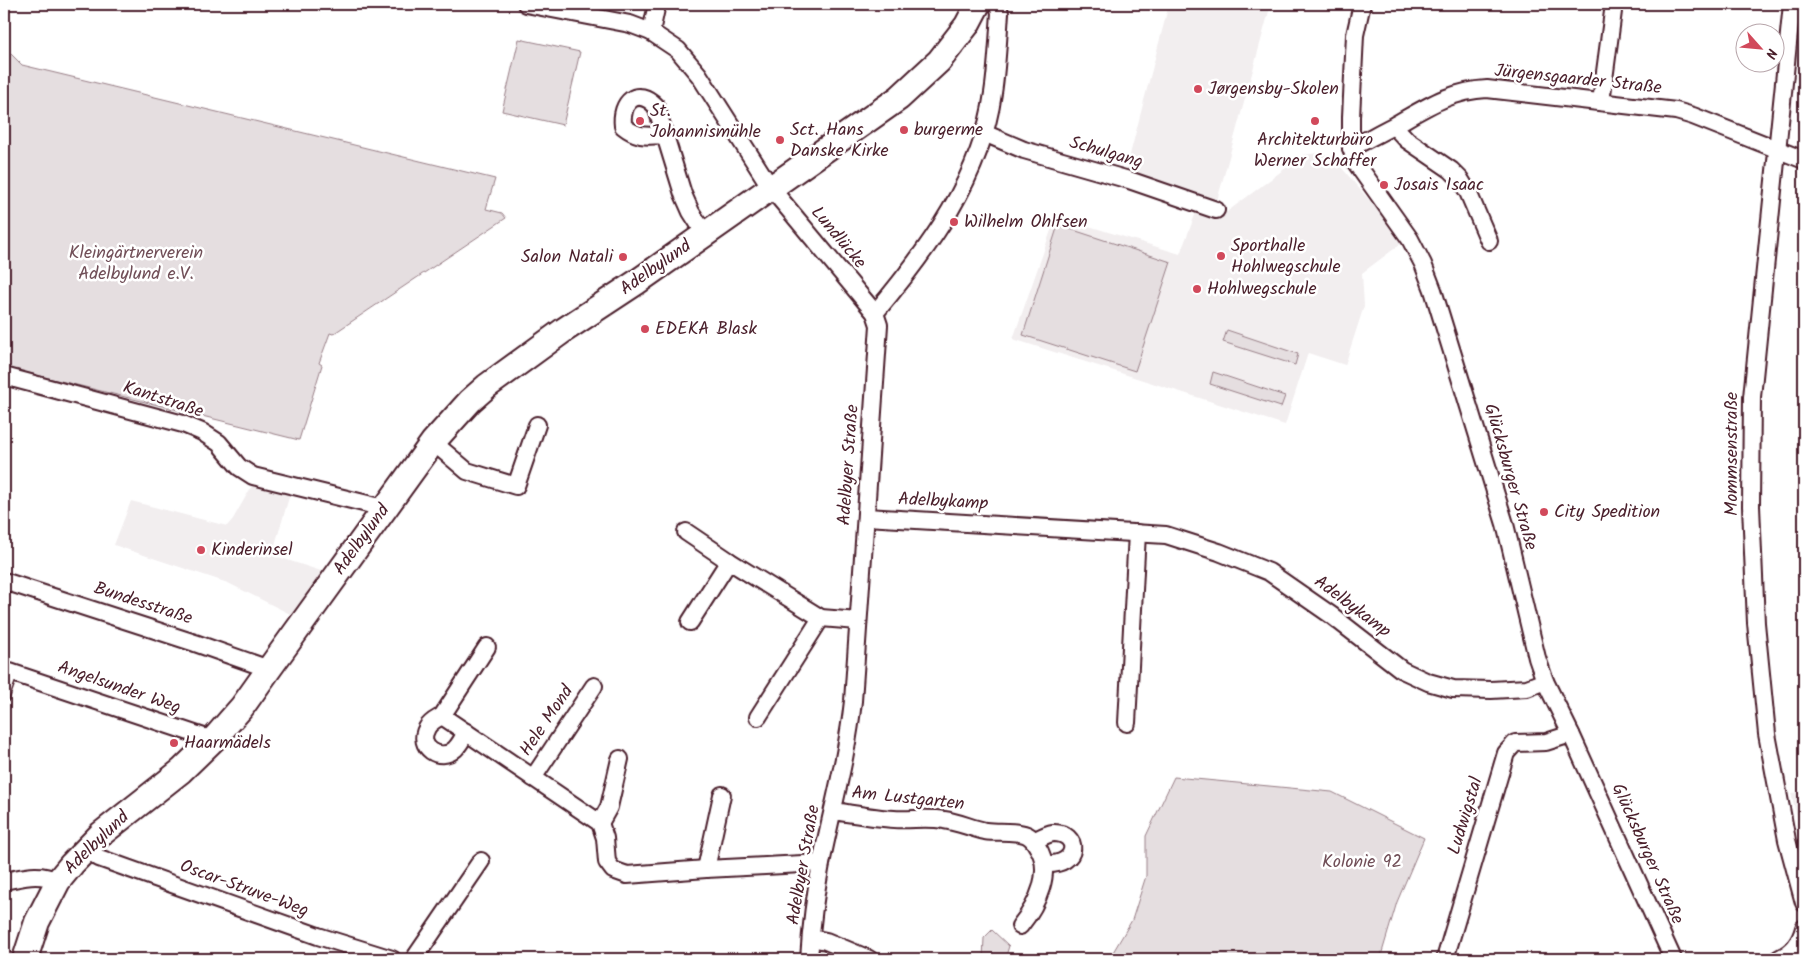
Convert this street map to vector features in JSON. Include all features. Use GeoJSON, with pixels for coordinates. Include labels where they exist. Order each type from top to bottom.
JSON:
{"type":"FeatureCollection","features":[{"type":"Feature","properties":{"kind":"street","name":"Lundlücke"},"geometry":{"type":"LineString","coordinates":[[526,4],[630,24],[651,32],[678,50],[699,75],[771,188],[875,313]]}},
{"type":"Feature","properties":{"kind":"street"},"geometry":{"type":"LineString","coordinates":[[651,32],[657,4]]}},
{"type":"Feature","properties":{"kind":"street","name":"Adelbylund"},"geometry":{"type":"LineString","coordinates":[[25,959],[37,922],[58,882],[86,848],[181,771],[213,740],[242,707],[433,442],[470,400],[564,330],[637,282],[899,98],[939,61],[967,25],[978,4]]}},
{"type":"Feature","properties":{"kind":"street"},"geometry":{"type":"LineString","coordinates":[[875,313],[904,278],[945,219],[970,172],[984,133],[993,94],[1000,13],[998,4]]}},
{"type":"Feature","properties":{"kind":"street","name":"Glücksburger Straße"},"geometry":{"type":"LineString","coordinates":[[1362,4],[1356,35],[1351,148],[1356,163],[1410,239],[1423,264],[1433,290],[1505,524],[1537,658],[1545,681],[1673,959]]}},
{"type":"Feature","properties":{"kind":"street"},"geometry":{"type":"LineString","coordinates":[[1601,102],[1614,4]]}},
{"type":"Feature","properties":{"kind":"street","name":"Mommsenstraße"},"geometry":{"type":"LineString","coordinates":[[1792,4],[1752,397],[1751,506],[1756,623],[1767,734],[1787,840],[1804,903]]}},
{"type":"Feature","properties":{"kind":"street","name":"Jürgensgaarder Straße"},"geometry":{"type":"LineString","coordinates":[[1351,148],[1429,105],[1454,94],[1472,90],[1487,90],[1676,111],[1804,160]]}},
{"type":"Feature","properties":{"kind":"street"},"geometry":{"type":"LineString","coordinates":[[1394,126],[1407,140],[1451,170],[1460,179],[1468,192],[1489,241]]}},
{"type":"Feature","properties":{"kind":"street","name":"Schulgang"},"geometry":{"type":"LineString","coordinates":[[984,133],[1024,150],[1129,180],[1216,210]]}},
{"type":"Feature","properties":{"kind":"street"},"geometry":{"type":"LineString","coordinates":[[667,140],[683,194],[691,212],[705,234]]}},
{"type":"Feature","properties":{"kind":"street","name":"Adelbyer Straße"},"geometry":{"type":"LineString","coordinates":[[809,959],[822,863],[850,734],[878,325],[875,313]]}},
{"type":"Feature","properties":{"kind":"street","name":"Kantstraße"},"geometry":{"type":"LineString","coordinates":[[4,376],[184,424],[202,432],[219,443],[239,467],[253,476],[384,508]]}},
{"type":"Feature","properties":{"kind":"street"},"geometry":{"type":"LineString","coordinates":[[433,442],[467,472],[516,486],[537,425]]}},
{"type":"Feature","properties":{"kind":"street","name":"Adelbykamp"},"geometry":{"type":"LineString","coordinates":[[866,517],[1166,535],[1243,561],[1269,572],[1331,615],[1402,670],[1428,682],[1454,689],[1491,690],[1527,688],[1545,681]]}},
{"type":"Feature","properties":{"kind":"street"},"geometry":{"type":"LineString","coordinates":[[686,532],[821,618],[858,621]]}},
{"type":"Feature","properties":{"kind":"street"},"geometry":{"type":"LineString","coordinates":[[1127,723],[1137,533]]}},
{"type":"Feature","properties":{"kind":"street"},"geometry":{"type":"LineString","coordinates":[[690,622],[729,561]]}},
{"type":"Feature","properties":{"kind":"street","name":"Bundesstraße"},"geometry":{"type":"LineString","coordinates":[[4,581],[269,669]]}},
{"type":"Feature","properties":{"kind":"street"},"geometry":{"type":"LineString","coordinates":[[758,717],[821,618]]}},
{"type":"Feature","properties":{"kind":"street"},"geometry":{"type":"LineString","coordinates":[[466,732],[455,750],[444,755],[434,753],[426,747],[424,738],[427,728],[442,716],[487,647]]}},
{"type":"Feature","properties":{"kind":"street","name":"Angelsunder Weg"},"geometry":{"type":"LineString","coordinates":[[8,671],[213,740]]}},
{"type":"Feature","properties":{"kind":"street","name":"Hele Mond"},"geometry":{"type":"LineString","coordinates":[[533,778],[594,686]]}},
{"type":"Feature","properties":{"kind":"street","name":"Hele Mond"},"geometry":{"type":"LineString","coordinates":[[442,716],[600,823]]}},
{"type":"Feature","properties":{"kind":"street","name":"Ludwigstal"},"geometry":{"type":"LineString","coordinates":[[1445,959],[1506,753],[1515,743],[1546,742],[1571,734]]}},
{"type":"Feature","properties":{"kind":"street"},"geometry":{"type":"LineString","coordinates":[[620,759],[609,807],[600,823],[605,838],[607,862],[613,870],[627,875],[822,863]]}},
{"type":"Feature","properties":{"kind":"street"},"geometry":{"type":"LineString","coordinates":[[706,869],[722,795]]}},
{"type":"Feature","properties":{"kind":"street","name":"Am Lustgarten"},"geometry":{"type":"LineString","coordinates":[[834,811],[895,819],[944,820],[983,830],[1001,833],[1016,832],[1028,835],[1034,841]]}},
{"type":"Feature","properties":{"kind":"street"},"geometry":{"type":"LineString","coordinates":[[1020,926],[1031,913],[1038,897],[1045,864],[1041,852],[1034,841],[1053,833],[1063,835],[1070,841],[1072,850],[1069,857],[1063,862],[1045,864]]}},
{"type":"Feature","properties":{"kind":"street","name":"Oscar-Struve-Weg"},"geometry":{"type":"LineString","coordinates":[[86,848],[99,858],[318,936],[392,959]]}},
{"type":"Feature","properties":{"kind":"street"},"geometry":{"type":"LineString","coordinates":[[414,959],[481,861]]}},
{"type":"Feature","properties":{"kind":"street"},"geometry":{"type":"LineString","coordinates":[[4,881],[33,875],[46,876],[58,882]]}},
{"type":"Feature","properties":{"kind":"street"},"geometry":{"type":"LineString","coordinates":[[1778,959],[1784,956],[1803,937]]}},
{"type":"Feature","properties":{"kind":"street"},"geometry":{"type":"LineString","coordinates":[[811,938],[826,941],[869,959]]}},
{"type":"Feature","properties":{"kind":"lane","name":"Angelsunder Weg"},"geometry":{"type":"LineString","coordinates":[[4,698],[8,671]]}},
{"type":"Feature","properties":{"kind":"shaded area","name":"Jørgensby-Skolen"},"geometry":{"type":"Polygon","coordinates":[[[1169,4],[1271,4],[1217,201],[1125,174],[1169,4]]]}},
{"type":"Feature","properties":{"kind":"shaded area","name":"Hohlwegschule"},"geometry":{"type":"Polygon","coordinates":[[[1318,153],[1329,155],[1336,161],[1380,213],[1402,243],[1362,273],[1364,306],[1345,365],[1308,353],[1285,425],[1013,339],[1056,216],[1180,254],[1197,210],[1220,217],[1303,155],[1318,153]]]}},
{"type":"Feature","properties":{"kind":"shaded area","name":"Kinderinsel"},"geometry":{"type":"Polygon","coordinates":[[[253,484],[290,494],[272,555],[324,572],[294,616],[228,583],[114,545],[131,501],[227,526],[253,484]]]}},
{"type":"Feature","properties":{"kind":"shaded area"},"geometry":{"type":"Polygon","coordinates":[[[1804,792],[1804,845],[1791,793],[1804,792]]]}},
{"type":"Feature","properties":{"kind":"green space"},"geometry":{"type":"Polygon","coordinates":[[[519,39],[580,52],[563,125],[502,111],[519,39]]]}},
{"type":"Feature","properties":{"kind":"green space","name":"Kleingärtnerverein Adelbylund e.V."},"geometry":{"type":"Polygon","coordinates":[[[4,47],[22,65],[495,179],[486,209],[502,213],[506,218],[333,334],[330,333],[319,363],[322,365],[299,440],[4,367],[4,47]]]}},
{"type":"Feature","properties":{"kind":"green space"},"geometry":{"type":"Polygon","coordinates":[[[1058,225],[1171,262],[1135,371],[1023,335],[1058,225]]]}},
{"type":"Feature","properties":{"kind":"green space"},"geometry":{"type":"Polygon","coordinates":[[[1227,330],[1298,354],[1295,365],[1223,342],[1227,330]]]}},
{"type":"Feature","properties":{"kind":"green space"},"geometry":{"type":"Polygon","coordinates":[[[1213,372],[1285,396],[1281,407],[1210,384],[1213,372]]]}},
{"type":"Feature","properties":{"kind":"green space","name":"Kolonie 92"},"geometry":{"type":"Polygon","coordinates":[[[1174,777],[1332,792],[1424,838],[1397,902],[1380,959],[1109,959],[1132,920],[1146,876],[1146,836],[1174,777]]]}},
{"type":"Feature","properties":{"kind":"green space"},"geometry":{"type":"Polygon","coordinates":[[[992,930],[1009,946],[1005,959],[983,959],[984,938],[992,930]]]}},
{"type":"Feature","properties":{"kind":"place","name":"Jørgensby-Skolen"},"geometry":{"type":"Point","coordinates":[1198,89]}},
{"type":"Feature","properties":{"kind":"place","name":"St. Johannismühle"},"geometry":{"type":"Point","coordinates":[640,121]}},
{"type":"Feature","properties":{"kind":"place","name":"Architekturbüro Werner Schaffer"},"geometry":{"type":"Point","coordinates":[1315,121]}},
{"type":"Feature","properties":{"kind":"place","name":"burgerme"},"geometry":{"type":"Point","coordinates":[904,130]}},
{"type":"Feature","properties":{"kind":"place","name":"Sct. Hans Danske Kirke"},"geometry":{"type":"Point","coordinates":[780,140]}},
{"type":"Feature","properties":{"kind":"place","name":"Josais Isaac"},"geometry":{"type":"Point","coordinates":[1384,185]}},
{"type":"Feature","properties":{"kind":"place","name":"Wilhelm Ohlfsen"},"geometry":{"type":"Point","coordinates":[954,222]}},
{"type":"Feature","properties":{"kind":"place","name":"Sporthalle Hohlwegschule"},"geometry":{"type":"Point","coordinates":[1221,256]}},
{"type":"Feature","properties":{"kind":"place","name":"Salon Natali"},"geometry":{"type":"Point","coordinates":[623,257]}},
{"type":"Feature","properties":{"kind":"place","name":"Hohlwegschule"},"geometry":{"type":"Point","coordinates":[1197,289]}},
{"type":"Feature","properties":{"kind":"place","name":"EDEKA Blask"},"geometry":{"type":"Point","coordinates":[645,329]}},
{"type":"Feature","properties":{"kind":"place","name":"City Spedition"},"geometry":{"type":"Point","coordinates":[1544,512]}},
{"type":"Feature","properties":{"kind":"place","name":"Kinderinsel"},"geometry":{"type":"Point","coordinates":[201,550]}},
{"type":"Feature","properties":{"kind":"place","name":"Haarmädels"},"geometry":{"type":"Point","coordinates":[174,743]}}]}
